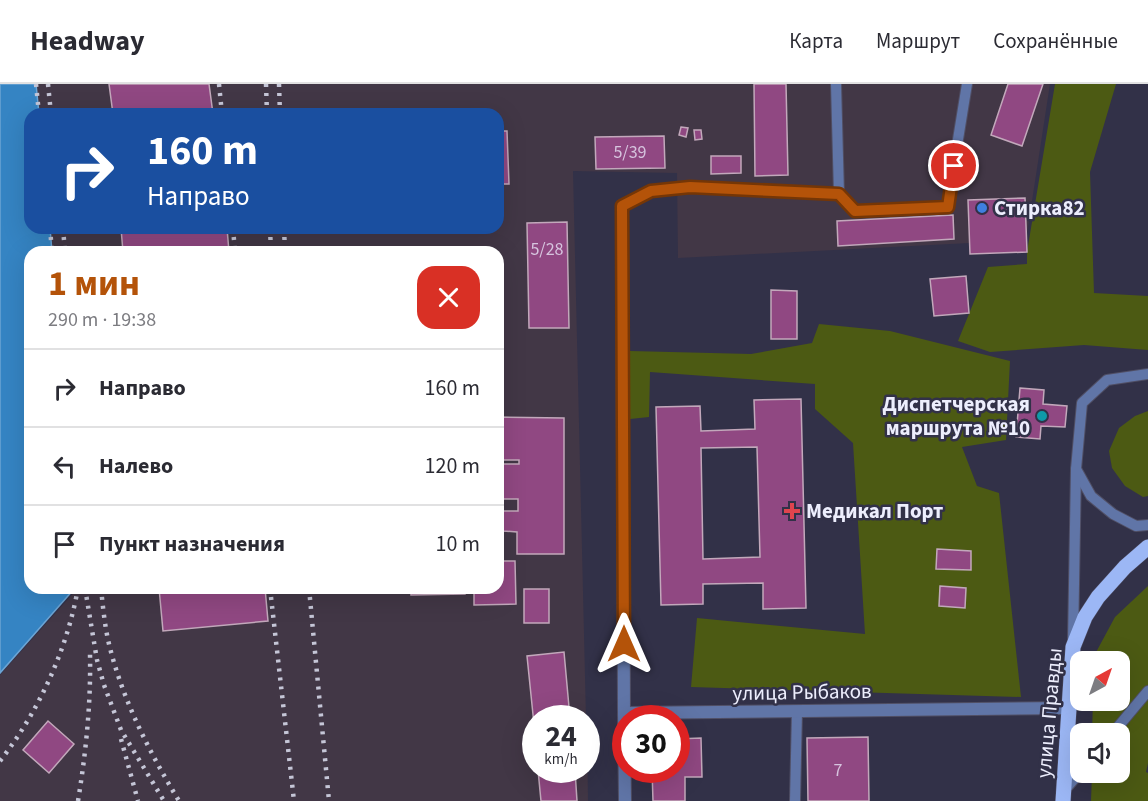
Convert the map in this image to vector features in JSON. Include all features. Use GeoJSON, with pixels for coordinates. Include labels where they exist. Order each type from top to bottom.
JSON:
{"type":"FeatureCollection","features":[{"type":"Feature","properties":{"kind":"main road","name":"улица Правды"},"geometry":{"type":"LineString","coordinates":[[1063,796],[1072,647],[1085,617],[1098,597],[1125,567],[1148,547]]}},
{"type":"Feature","properties":{"kind":"street"},"geometry":{"type":"LineString","coordinates":[[622,206],[624,705]]}},
{"type":"Feature","properties":{"kind":"street","name":"улица Рыбаков"},"geometry":{"type":"LineString","coordinates":[[690,712],[1068,708]]}},
{"type":"Feature","properties":{"kind":"street"},"geometry":{"type":"LineString","coordinates":[[625,783],[625,801]]}},
{"type":"Feature","properties":{"kind":"lane"},"geometry":{"type":"LineString","coordinates":[[836,84],[839,194],[855,211],[948,207],[967,84]]}},
{"type":"Feature","properties":{"kind":"lane"},"geometry":{"type":"LineString","coordinates":[[622,206],[651,191],[690,187],[839,194]]}},
{"type":"Feature","properties":{"kind":"lane"},"geometry":{"type":"LineString","coordinates":[[1072,647],[1076,469],[1082,404],[1107,380],[1148,374]]}},
{"type":"Feature","properties":{"kind":"lane"},"geometry":{"type":"LineString","coordinates":[[1076,469],[1091,496],[1113,514],[1136,526],[1148,525]]}},
{"type":"Feature","properties":{"kind":"lane"},"geometry":{"type":"LineString","coordinates":[[1121,723],[1148,691]]}},
{"type":"Feature","properties":{"kind":"lane"},"geometry":{"type":"LineString","coordinates":[[795,801],[796,711]]}},
{"type":"Feature","properties":{"kind":"lane"},"geometry":{"type":"LineString","coordinates":[[1063,796],[1072,783]]}},
{"type":"Feature","properties":{"kind":"shaded area"},"geometry":{"type":"Polygon","coordinates":[[[35,84],[1050,84],[1026,240],[678,258],[677,173],[573,171],[586,705],[522,705],[522,783],[588,783],[588,801],[0,801],[0,675],[73,594],[504,594],[504,246],[50,246],[48,234],[504,234],[504,108],[37,108],[35,84]]]}},
{"type":"Feature","properties":{"kind":"green space"},"geometry":{"type":"Polygon","coordinates":[[[1055,84],[1116,84],[1090,172],[1094,293],[1148,296],[1148,350],[1084,345],[990,352],[958,341],[988,267],[1027,264],[1027,252],[1055,84]]]}},
{"type":"Feature","properties":{"kind":"green space"},"geometry":{"type":"Polygon","coordinates":[[[819,324],[890,331],[1010,361],[1006,440],[962,447],[977,486],[999,493],[1021,697],[691,687],[697,618],[865,634],[853,443],[815,409],[815,384],[650,372],[649,417],[630,419],[630,351],[751,354],[812,343],[819,324]]]}},
{"type":"Feature","properties":{"kind":"green space"},"geometry":{"type":"Polygon","coordinates":[[[1148,411],[1148,496],[1143,497],[1125,486],[1112,468],[1109,451],[1119,428],[1135,416],[1148,411]]]}},
{"type":"Feature","properties":{"kind":"green space"},"geometry":{"type":"Polygon","coordinates":[[[1148,586],[1148,763],[1146,772],[1148,773],[1148,801],[1091,801],[1092,783],[1130,783],[1130,723],[1092,723],[1093,711],[1130,711],[1130,651],[1097,651],[1115,617],[1148,586]]]}},
{"type":"Feature","properties":{"kind":"water"},"geometry":{"type":"Polygon","coordinates":[[[0,84],[36,84],[38,108],[24,108],[24,234],[50,234],[52,246],[24,246],[24,594],[70,594],[0,673],[0,84]]]}},
{"type":"Feature","properties":{"kind":"building"},"geometry":{"type":"Polygon","coordinates":[[[109,84],[209,84],[212,108],[112,108],[109,84]]]}},
{"type":"Feature","properties":{"kind":"building"},"geometry":{"type":"Polygon","coordinates":[[[754,84],[786,84],[788,175],[755,176],[754,84]]]}},
{"type":"Feature","properties":{"kind":"building"},"geometry":{"type":"Polygon","coordinates":[[[1008,84],[1043,84],[1022,146],[991,135],[1008,84]]]}},
{"type":"Feature","properties":{"kind":"building"},"geometry":{"type":"Polygon","coordinates":[[[681,127],[688,128],[686,137],[679,135],[681,127]]]}},
{"type":"Feature","properties":{"kind":"building"},"geometry":{"type":"Polygon","coordinates":[[[694,130],[701,130],[702,139],[695,140],[694,130]]]}},
{"type":"Feature","properties":{"kind":"building"},"geometry":{"type":"Polygon","coordinates":[[[504,131],[507,131],[509,184],[504,184],[504,131]]]}},
{"type":"Feature","properties":{"kind":"building"},"geometry":{"type":"Polygon","coordinates":[[[664,136],[665,168],[596,169],[595,137],[664,136]]]}},
{"type":"Feature","properties":{"kind":"building"},"geometry":{"type":"Polygon","coordinates":[[[711,156],[741,156],[741,173],[711,174],[711,156]]]}},
{"type":"Feature","properties":{"kind":"building"},"geometry":{"type":"Polygon","coordinates":[[[1025,198],[1027,252],[970,254],[968,200],[1025,198]]]}},
{"type":"Feature","properties":{"kind":"building"},"geometry":{"type":"Polygon","coordinates":[[[953,215],[954,239],[838,246],[837,221],[953,215]]]}},
{"type":"Feature","properties":{"kind":"building"},"geometry":{"type":"Polygon","coordinates":[[[567,222],[569,328],[529,328],[527,223],[567,222]]]}},
{"type":"Feature","properties":{"kind":"building"},"geometry":{"type":"Polygon","coordinates":[[[122,234],[228,234],[228,246],[122,246],[122,234]]]}},
{"type":"Feature","properties":{"kind":"building"},"geometry":{"type":"Polygon","coordinates":[[[966,276],[969,313],[934,316],[930,279],[966,276]]]}},
{"type":"Feature","properties":{"kind":"building"},"geometry":{"type":"Polygon","coordinates":[[[771,290],[797,291],[797,339],[771,339],[771,290]]]}},
{"type":"Feature","properties":{"kind":"building","name":"Диспетчерская маршрута №10"},"geometry":{"type":"Polygon","coordinates":[[[1020,388],[1044,390],[1043,404],[1067,406],[1065,427],[1041,426],[1040,439],[1016,437],[1020,388]]]}},
{"type":"Feature","properties":{"kind":"building"},"geometry":{"type":"Polygon","coordinates":[[[801,399],[806,608],[763,609],[763,583],[703,584],[703,604],[661,605],[656,407],[700,406],[701,431],[755,429],[754,400],[801,399]],[[757,447],[701,448],[703,559],[760,557],[757,447]]]}},
{"type":"Feature","properties":{"kind":"building"},"geometry":{"type":"Polygon","coordinates":[[[504,417],[564,418],[564,554],[517,554],[517,532],[504,531],[504,511],[518,511],[518,499],[504,499],[504,464],[519,464],[519,460],[504,460],[504,417]]]}},
{"type":"Feature","properties":{"kind":"building"},"geometry":{"type":"Polygon","coordinates":[[[937,549],[971,551],[971,570],[936,569],[937,549]]]}},
{"type":"Feature","properties":{"kind":"building"},"geometry":{"type":"Polygon","coordinates":[[[504,561],[515,561],[516,604],[474,605],[474,594],[504,594],[504,561]]]}},
{"type":"Feature","properties":{"kind":"building"},"geometry":{"type":"Polygon","coordinates":[[[940,586],[966,588],[965,608],[939,606],[940,586]]]}},
{"type":"Feature","properties":{"kind":"building"},"geometry":{"type":"Polygon","coordinates":[[[524,589],[549,589],[549,623],[524,623],[524,589]]]}},
{"type":"Feature","properties":{"kind":"building"},"geometry":{"type":"Polygon","coordinates":[[[160,594],[266,594],[268,621],[163,631],[160,594]]]}},
{"type":"Feature","properties":{"kind":"building"},"geometry":{"type":"Polygon","coordinates":[[[411,594],[465,594],[411,595],[411,594]]]}},
{"type":"Feature","properties":{"kind":"building"},"geometry":{"type":"Polygon","coordinates":[[[564,652],[569,705],[532,705],[527,656],[564,652]]]}},
{"type":"Feature","properties":{"kind":"building"},"geometry":{"type":"Polygon","coordinates":[[[48,721],[74,744],[49,773],[23,750],[48,721]]]}},
{"type":"Feature","properties":{"kind":"building"},"geometry":{"type":"Polygon","coordinates":[[[868,737],[869,801],[808,801],[807,738],[868,737]]]}},
{"type":"Feature","properties":{"kind":"building"},"geometry":{"type":"Polygon","coordinates":[[[690,738],[701,738],[702,777],[690,777],[690,738]]]}},
{"type":"Feature","properties":{"kind":"building"},"geometry":{"type":"Polygon","coordinates":[[[539,783],[576,783],[577,801],[541,801],[539,783]]]}},
{"type":"Feature","properties":{"kind":"building"},"geometry":{"type":"Polygon","coordinates":[[[652,783],[685,783],[685,801],[653,801],[652,783]]]}},
{"type":"Feature","properties":{"kind":"railway"},"geometry":{"type":"LineString","coordinates":[[36,84],[38,108]]}},
{"type":"Feature","properties":{"kind":"railway"},"geometry":{"type":"LineString","coordinates":[[48,84],[50,108]]}},
{"type":"Feature","properties":{"kind":"railway"},"geometry":{"type":"LineString","coordinates":[[219,84],[221,108]]}},
{"type":"Feature","properties":{"kind":"railway"},"geometry":{"type":"LineString","coordinates":[[266,84],[267,108]]}},
{"type":"Feature","properties":{"kind":"railway"},"geometry":{"type":"LineString","coordinates":[[279,84],[280,108]]}},
{"type":"Feature","properties":{"kind":"railway"},"geometry":{"type":"LineString","coordinates":[[50,234],[52,246]]}},
{"type":"Feature","properties":{"kind":"railway"},"geometry":{"type":"LineString","coordinates":[[64,234],[64,246]]}},
{"type":"Feature","properties":{"kind":"railway"},"geometry":{"type":"LineString","coordinates":[[234,234],[234,246]]}},
{"type":"Feature","properties":{"kind":"railway"},"geometry":{"type":"LineString","coordinates":[[270,234],[271,246]]}},
{"type":"Feature","properties":{"kind":"railway"},"geometry":{"type":"LineString","coordinates":[[284,234],[285,246]]}},
{"type":"Feature","properties":{"kind":"railway"},"geometry":{"type":"LineString","coordinates":[[0,761],[27,722],[50,679],[67,634],[77,594]]}},
{"type":"Feature","properties":{"kind":"railway"},"geometry":{"type":"LineString","coordinates":[[86,594],[97,660],[104,685],[121,730],[164,801]]}},
{"type":"Feature","properties":{"kind":"railway"},"geometry":{"type":"LineString","coordinates":[[102,594],[108,641],[130,708],[179,801]]}},
{"type":"Feature","properties":{"kind":"railway"},"geometry":{"type":"LineString","coordinates":[[271,594],[294,801]]}},
{"type":"Feature","properties":{"kind":"railway"},"geometry":{"type":"LineString","coordinates":[[310,594],[329,801]]}},
{"type":"Feature","properties":{"kind":"railway"},"geometry":{"type":"LineString","coordinates":[[78,801],[87,728],[90,654]]}},
{"type":"Feature","properties":{"kind":"railway"},"geometry":{"type":"LineString","coordinates":[[121,739],[138,801]]}},
{"type":"Feature","properties":{"kind":"place","name":"Стирка82"},"geometry":{"type":"Point","coordinates":[982,208]}},
{"type":"Feature","properties":{"kind":"place","name":"Диспетчерская маршрута №10"},"geometry":{"type":"Point","coordinates":[1042,416]}},
{"type":"Feature","properties":{"kind":"place","name":"Медикал Порт"},"geometry":{"type":"Point","coordinates":[792,511]}},
{"type":"Feature","properties":{"kind":"route"},"geometry":{"type":"LineString","coordinates":[[624,644],[622,206],[651,191],[690,187],[839,194],[855,211],[948,207],[954,166]]}}]}
